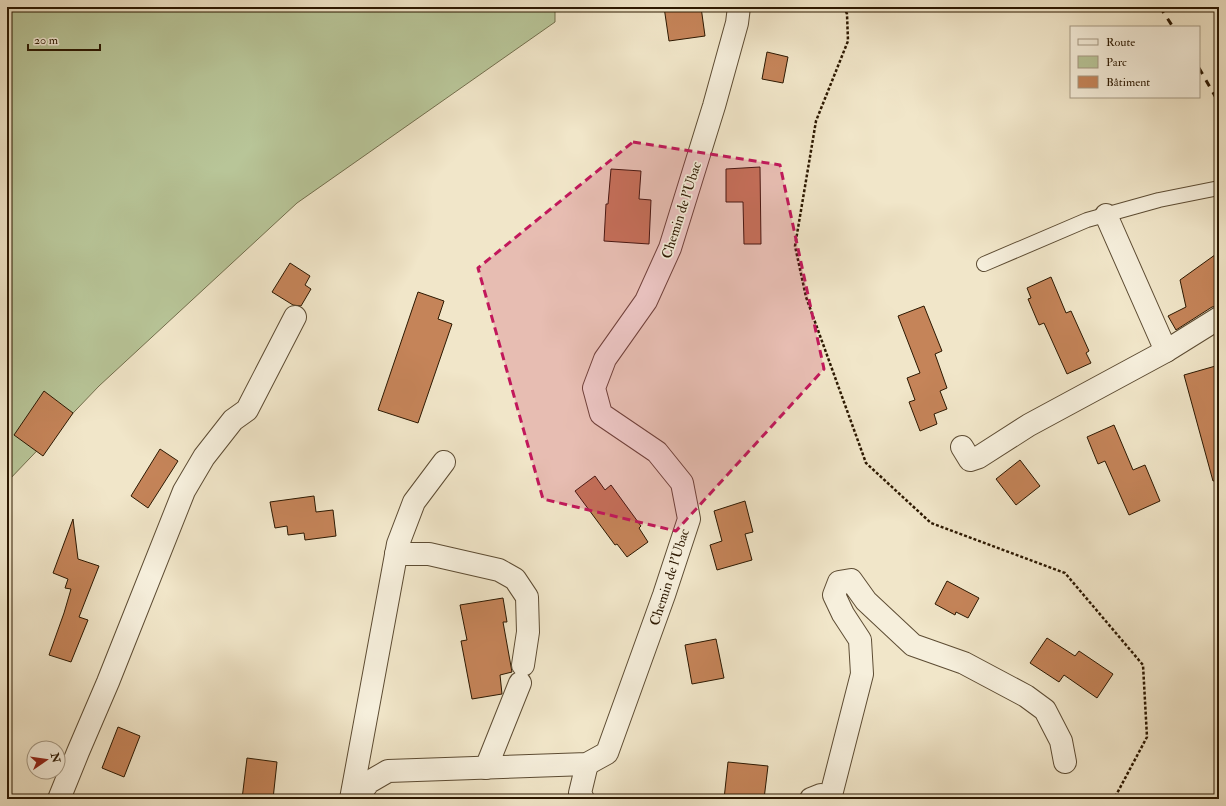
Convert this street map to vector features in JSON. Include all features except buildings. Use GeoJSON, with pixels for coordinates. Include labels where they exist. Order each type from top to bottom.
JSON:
{"type":"FeatureCollection","features":[{"type":"Feature","properties":{"kind":"street","name":"Chemin de l'Ubac"},"geometry":{"type":"LineString","coordinates":[[356,799],[369,782],[388,772],[587,764],[608,752],[664,595],[689,519],[682,483],[657,452],[602,414],[594,388],[605,359],[646,301],[670,248],[714,106],[737,23],[739,7]]}},
{"type":"Feature","properties":{"kind":"street"},"geometry":{"type":"LineString","coordinates":[[1106,215],[1166,351]]}},
{"type":"Feature","properties":{"kind":"street"},"geometry":{"type":"LineString","coordinates":[[59,799],[108,682],[184,491],[204,457],[233,420],[247,410],[295,317]]}},
{"type":"Feature","properties":{"kind":"street"},"geometry":{"type":"LineString","coordinates":[[962,447],[970,460],[979,457],[1029,425],[1166,351],[1219,318]]}},
{"type":"Feature","properties":{"kind":"street"},"geometry":{"type":"LineString","coordinates":[[351,799],[398,544],[414,502],[444,462]]}},
{"type":"Feature","properties":{"kind":"street"},"geometry":{"type":"LineString","coordinates":[[396,554],[429,554],[499,570],[515,579],[527,598],[528,632],[521,674],[486,768]]}},
{"type":"Feature","properties":{"kind":"street"},"geometry":{"type":"LineString","coordinates":[[811,799],[821,796],[829,799],[862,674],[860,640],[843,614],[834,595],[839,582],[851,580],[866,601],[912,645],[964,663],[1026,696],[1045,710],[1061,741],[1065,762]]}},
{"type":"Feature","properties":{"kind":"street"},"geometry":{"type":"LineString","coordinates":[[583,799],[580,794],[587,764]]}},
{"type":"Feature","properties":{"kind":"lane"},"geometry":{"type":"LineString","coordinates":[[984,264],[1087,220],[1159,200],[1219,188]]}},
{"type":"Feature","properties":{"kind":"path"},"geometry":{"type":"LineString","coordinates":[[844,7],[847,14],[848,40],[816,121],[795,246],[806,297],[866,463],[931,523],[1065,573],[1143,665],[1147,737],[1114,799]]}},
{"type":"Feature","properties":{"kind":"highlighted area"},"geometry":{"type":"Polygon","coordinates":[[[633,142],[780,165],[824,369],[676,531],[543,499],[478,268],[633,142]]]}},
{"type":"Feature","properties":{"kind":"green space"},"geometry":{"type":"Polygon","coordinates":[[[7,7],[555,7],[555,22],[297,203],[99,386],[7,482],[7,7]]]}},
{"type":"Feature","properties":{"kind":"railway"},"geometry":{"type":"LineString","coordinates":[[1160,7],[1172,26]]}},
{"type":"Feature","properties":{"kind":"railway"},"geometry":{"type":"LineString","coordinates":[[1200,70],[1219,103]]}}]}
